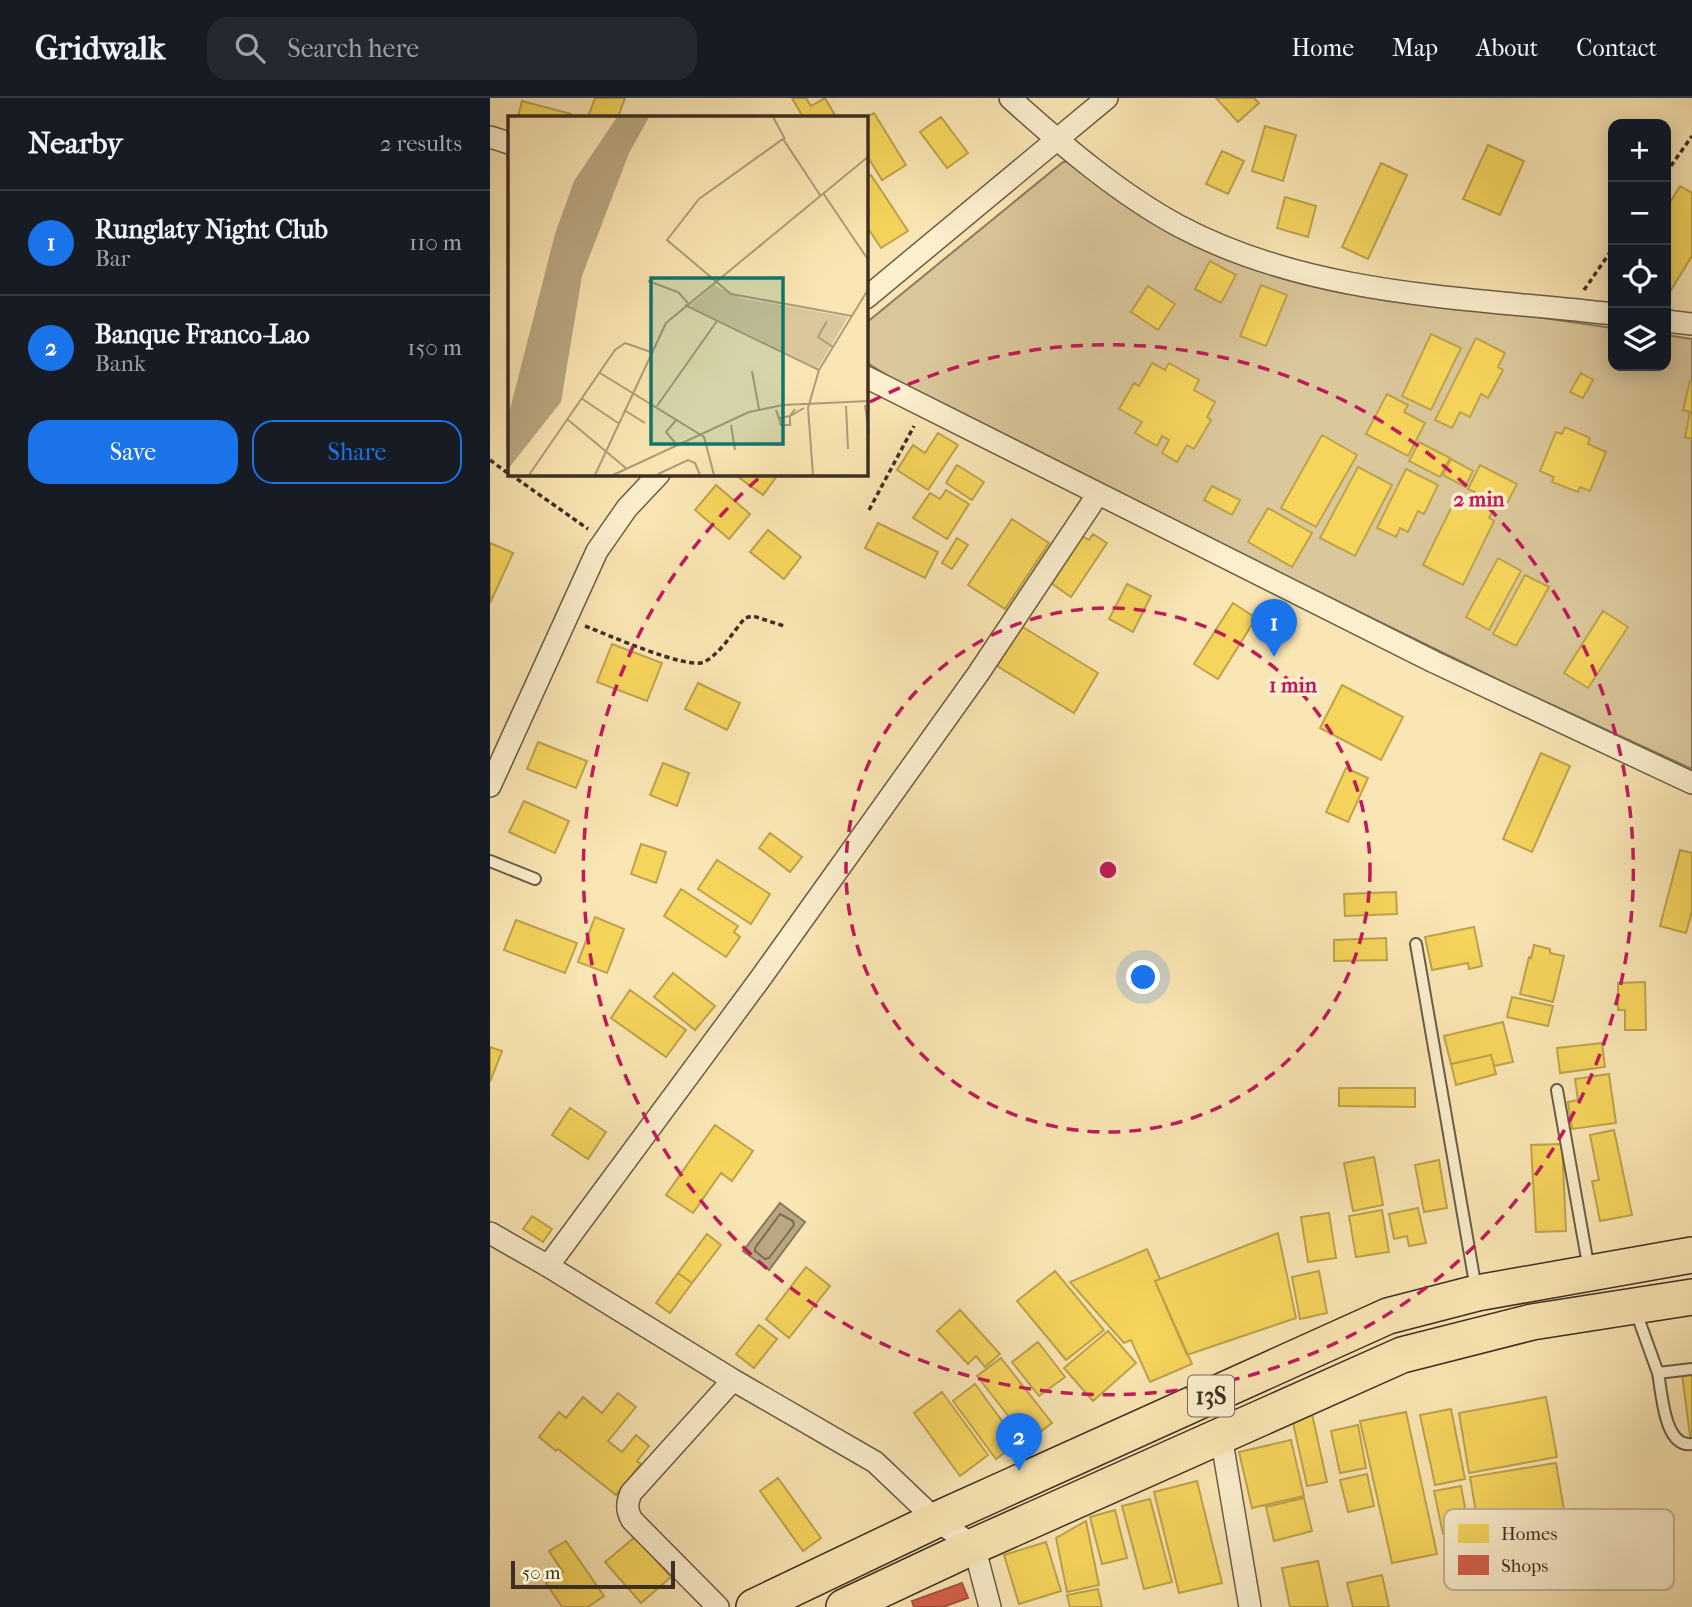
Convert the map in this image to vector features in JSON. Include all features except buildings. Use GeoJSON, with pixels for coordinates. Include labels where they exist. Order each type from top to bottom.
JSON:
{"type":"FeatureCollection","features":[{"type":"Feature","properties":{"kind":"highway","name":"13S"},"geometry":{"type":"LineString","coordinates":[[754,1607],[936,1520],[1388,1316],[1477,1293],[1692,1255]]}},
{"type":"Feature","properties":{"kind":"highway","name":"13S"},"geometry":{"type":"LineString","coordinates":[[844,1607],[1402,1355],[1532,1322],[1692,1297]]}},
{"type":"Feature","properties":{"kind":"street"},"geometry":{"type":"LineString","coordinates":[[1010,98],[1056,139],[1148,208],[1223,246],[1284,267],[1354,285],[1608,313]]}},
{"type":"Feature","properties":{"kind":"street"},"geometry":{"type":"LineString","coordinates":[[868,296],[1107,98]]}},
{"type":"Feature","properties":{"kind":"street"},"geometry":{"type":"LineString","coordinates":[[490,137],[508,143]]}},
{"type":"Feature","properties":{"kind":"street"},"geometry":{"type":"LineString","coordinates":[[1671,322],[1692,324]]}},
{"type":"Feature","properties":{"kind":"street"},"geometry":{"type":"LineString","coordinates":[[868,378],[1434,662],[1692,783]]}},
{"type":"Feature","properties":{"kind":"street"},"geometry":{"type":"LineString","coordinates":[[492,777],[597,551],[626,508],[657,476]]}},
{"type":"Feature","properties":{"kind":"street"},"geometry":{"type":"LineString","coordinates":[[548,1266],[760,979],[978,674],[1098,494]]}},
{"type":"Feature","properties":{"kind":"street"},"geometry":{"type":"LineString","coordinates":[[490,1233],[733,1380],[875,1462],[936,1520],[974,1546],[990,1607]]}},
{"type":"Feature","properties":{"kind":"street"},"geometry":{"type":"LineString","coordinates":[[718,1607],[632,1520],[628,1514],[627,1503],[631,1493],[733,1380]]}},
{"type":"Feature","properties":{"kind":"street"},"geometry":{"type":"LineString","coordinates":[[1222,1436],[1251,1607]]}},
{"type":"Feature","properties":{"kind":"lane"},"geometry":{"type":"LineString","coordinates":[[490,861],[535,879]]}},
{"type":"Feature","properties":{"kind":"lane"},"geometry":{"type":"LineString","coordinates":[[1416,944],[1477,1293]]}},
{"type":"Feature","properties":{"kind":"lane"},"geometry":{"type":"LineString","coordinates":[[1557,1090],[1590,1273]]}},
{"type":"Feature","properties":{"kind":"lane"},"geometry":{"type":"LineString","coordinates":[[1634,1306],[1658,1373],[1670,1430],[1677,1441],[1686,1445],[1692,1444]]}},
{"type":"Feature","properties":{"kind":"lane"},"geometry":{"type":"LineString","coordinates":[[1658,1373],[1692,1369]]}},
{"type":"Feature","properties":{"kind":"path"},"geometry":{"type":"LineString","coordinates":[[1671,166],[1692,136]]}},
{"type":"Feature","properties":{"kind":"path"},"geometry":{"type":"LineString","coordinates":[[1570,309],[1608,255]]}},
{"type":"Feature","properties":{"kind":"path"},"geometry":{"type":"LineString","coordinates":[[869,510],[925,406]]}},
{"type":"Feature","properties":{"kind":"path"},"geometry":{"type":"LineString","coordinates":[[490,460],[508,473]]}},
{"type":"Feature","properties":{"kind":"path"},"geometry":{"type":"LineString","coordinates":[[513,476],[605,541]]}},
{"type":"Feature","properties":{"kind":"path"},"geometry":{"type":"LineString","coordinates":[[566,619],[682,662],[700,664],[712,657],[745,618],[753,616],[784,626]]}},
{"type":"Feature","properties":{"kind":"shaded area"},"geometry":{"type":"Polygon","coordinates":[[[1070,161],[1203,249],[1304,284],[1608,327],[1608,371],[1671,371],[1671,336],[1692,339],[1692,769],[1509,685],[931,403],[868,363],[868,321],[1063,162],[1070,161]]]}},
{"type":"Feature","properties":{"kind":"water"},"geometry":{"type":"Polygon","coordinates":[[[780,1203],[805,1222],[769,1270],[743,1251],[780,1203]]]}},
{"type":"Feature","properties":{"kind":"place","name":"Runglaty Night Club"},"geometry":{"type":"Point","coordinates":[1274,657]}},
{"type":"Feature","properties":{"kind":"place","name":"Banque Franco-Lao"},"geometry":{"type":"Point","coordinates":[1019,1471]}}]}
